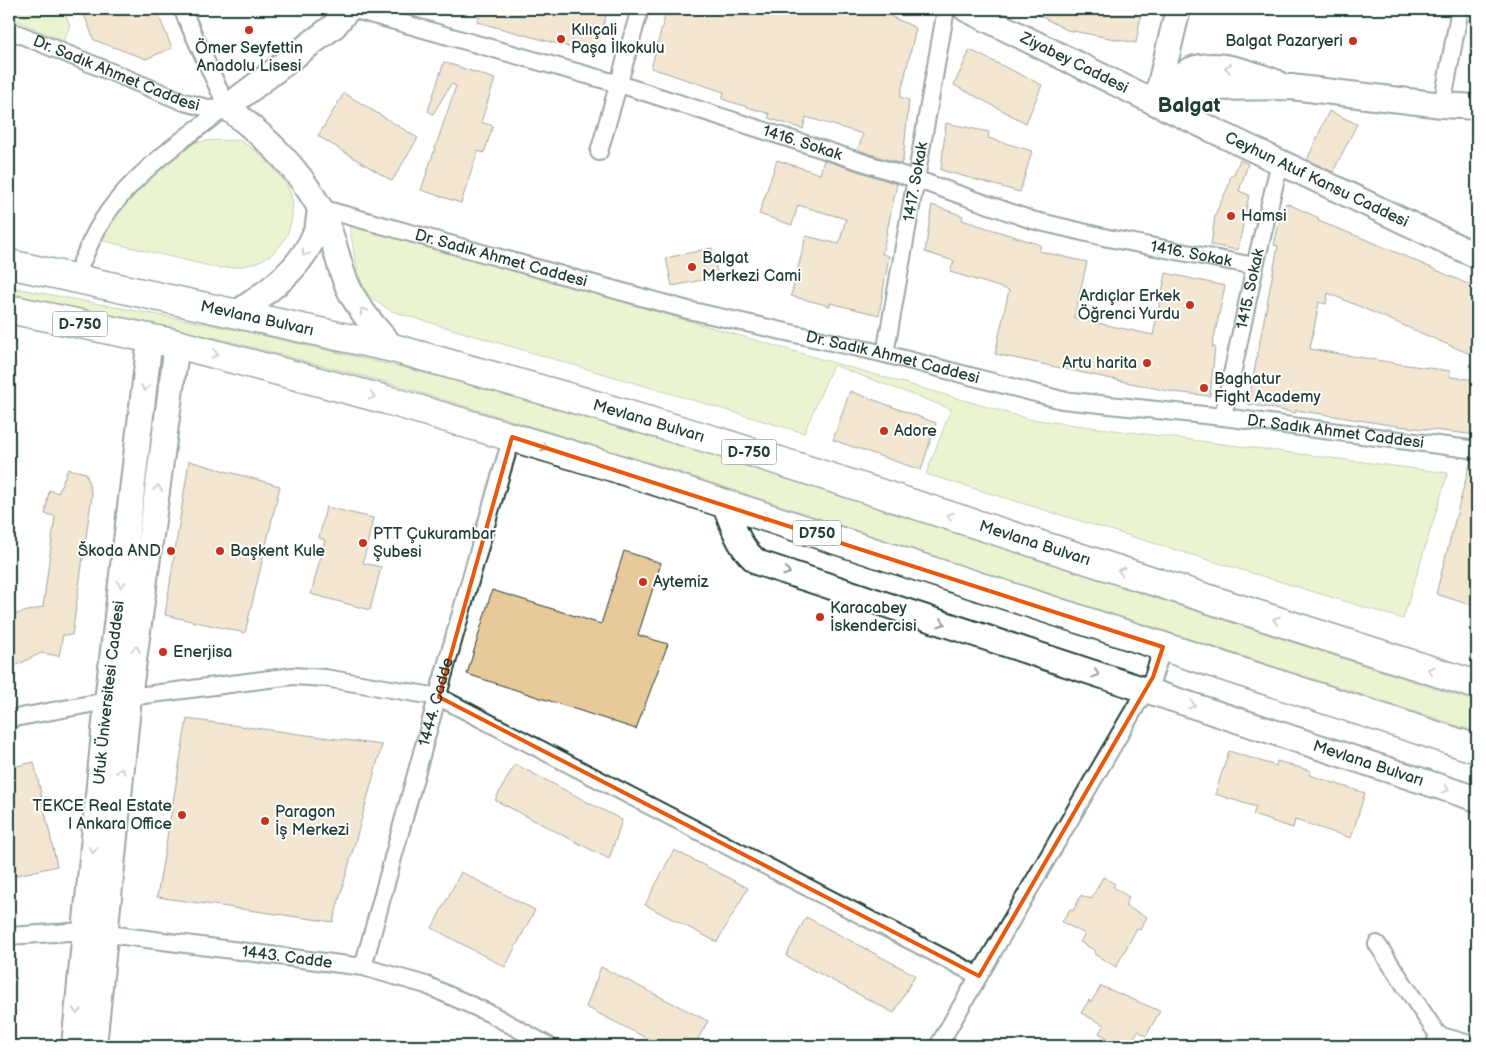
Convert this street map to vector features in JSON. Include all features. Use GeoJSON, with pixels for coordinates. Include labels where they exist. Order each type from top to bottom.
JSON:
{"type":"FeatureCollection","features":[{"type":"Feature","properties":{"kind":"highway","name":"Mevlana Bulvarı"},"geometry":{"type":"LineString","coordinates":[[9,264],[394,348],[568,397],[720,442],[1477,685]]}},
{"type":"Feature","properties":{"kind":"highway","name":"D-750"},"geometry":{"type":"LineString","coordinates":[[9,309],[150,339]]}},
{"type":"Feature","properties":{"kind":"highway","name":"D750"},"geometry":{"type":"LineString","coordinates":[[150,339],[177,344],[387,400],[724,502],[1477,749]]}},
{"type":"Feature","properties":{"kind":"main road"},"geometry":{"type":"LineString","coordinates":[[350,9],[334,26],[227,107],[263,136],[289,162],[320,208],[345,280],[352,294],[375,328],[394,348]]}},
{"type":"Feature","properties":{"kind":"main road","name":"Ziyabey Caddesi"},"geometry":{"type":"LineString","coordinates":[[966,9],[1156,103]]}},
{"type":"Feature","properties":{"kind":"main road"},"geometry":{"type":"LineString","coordinates":[[1156,103],[1178,9]]}},
{"type":"Feature","properties":{"kind":"main road"},"geometry":{"type":"LineString","coordinates":[[1156,103],[1184,74],[1199,68],[1226,67],[1291,87],[1442,105],[1477,107]]}},
{"type":"Feature","properties":{"kind":"main road","name":"Ceyhun Atuf Kansu Caddesi"},"geometry":{"type":"LineString","coordinates":[[1156,103],[1477,256]]}},
{"type":"Feature","properties":{"kind":"main road"},"geometry":{"type":"LineString","coordinates":[[237,313],[268,292],[285,278],[298,263],[309,248],[317,229],[320,208]]}},
{"type":"Feature","properties":{"kind":"main road","name":"Ufuk Üniversitesi Caddesi"},"geometry":{"type":"LineString","coordinates":[[74,1046],[95,932],[150,339]]}},
{"type":"Feature","properties":{"kind":"main road","name":"Ufuk Üniversitesi Caddesi"},"geometry":{"type":"LineString","coordinates":[[118,699],[177,344]]}},
{"type":"Feature","properties":{"kind":"main road","name":"Mevlana Bulvarı"},"geometry":{"type":"LineString","coordinates":[[724,502],[738,539],[750,557],[759,563],[1477,799]]}},
{"type":"Feature","properties":{"kind":"main road","name":"Ufuk Üniversitesi Caddesi"},"geometry":{"type":"LineString","coordinates":[[94,1046],[95,932]]}},
{"type":"Feature","properties":{"kind":"street"},"geometry":{"type":"LineString","coordinates":[[75,278],[91,241],[114,204],[179,141],[227,107],[182,9]]}},
{"type":"Feature","properties":{"kind":"street","name":"1416. Sokak"},"geometry":{"type":"LineString","coordinates":[[350,9],[619,84],[915,179],[1032,220],[1108,238],[1255,266]]}},
{"type":"Feature","properties":{"kind":"street"},"geometry":{"type":"LineString","coordinates":[[599,152],[640,9]]}},
{"type":"Feature","properties":{"kind":"street","name":"1417. Sokak"},"geometry":{"type":"LineString","coordinates":[[885,354],[946,9]]}},
{"type":"Feature","properties":{"kind":"street"},"geometry":{"type":"LineString","coordinates":[[1442,105],[1460,9]]}},
{"type":"Feature","properties":{"kind":"street","name":"Dr. Sadık Ahmet Caddesi"},"geometry":{"type":"LineString","coordinates":[[9,30],[184,102],[208,108],[227,107]]}},
{"type":"Feature","properties":{"kind":"street","name":"1415. Sokak"},"geometry":{"type":"LineString","coordinates":[[1223,417],[1255,266],[1280,162]]}},
{"type":"Feature","properties":{"kind":"street","name":"Dr. Sadık Ahmet Caddesi"},"geometry":{"type":"LineString","coordinates":[[320,208],[688,310],[885,354],[1062,400],[1223,417],[1477,450]]}},
{"type":"Feature","properties":{"kind":"street","name":"1444. Cadde"},"geometry":{"type":"LineString","coordinates":[[363,968],[439,698],[467,587],[512,437]]}},
{"type":"Feature","properties":{"kind":"street"},"geometry":{"type":"LineString","coordinates":[[938,1046],[1146,690],[1153,677],[1163,647]]}},
{"type":"Feature","properties":{"kind":"street"},"geometry":{"type":"LineString","coordinates":[[9,719],[118,699],[292,676],[325,678],[439,698],[979,976]]}},
{"type":"Feature","properties":{"kind":"street","name":"1443. Cadde"},"geometry":{"type":"LineString","coordinates":[[9,936],[95,932],[363,968],[426,985],[492,1014],[548,1046]]}},
{"type":"Feature","properties":{"kind":"street"},"geometry":{"type":"LineString","coordinates":[[1377,944],[1436,1041],[1477,1046]]}},
{"type":"Feature","properties":{"kind":"highlighted area"},"geometry":{"type":"Polygon","coordinates":[[[512,437],[1163,647],[1153,677],[979,976],[439,697],[512,437]]]}},
{"type":"Feature","properties":{"kind":"green space"},"geometry":{"type":"Polygon","coordinates":[[[9,9],[63,9],[70,26],[63,41],[9,17],[9,9]]]}},
{"type":"Feature","properties":{"kind":"green space"},"geometry":{"type":"Polygon","coordinates":[[[239,140],[248,145],[269,164],[285,182],[290,191],[292,201],[291,222],[287,235],[273,253],[264,259],[243,266],[218,268],[104,241],[102,237],[127,200],[148,177],[171,157],[192,143],[239,140]]]}},
{"type":"Feature","properties":{"kind":"green space"},"geometry":{"type":"Polygon","coordinates":[[[349,223],[1029,419],[1448,473],[1403,619],[926,474],[951,409],[833,365],[804,433],[394,312],[380,304],[364,288],[349,223]]]}},
{"type":"Feature","properties":{"kind":"green space"},"geometry":{"type":"Polygon","coordinates":[[[9,287],[244,331],[409,369],[518,397],[711,454],[1477,702],[1477,732],[670,469],[389,383],[220,339],[9,294],[9,287]]]}},
{"type":"Feature","properties":{"kind":"building"},"geometry":{"type":"Polygon","coordinates":[[[82,9],[156,9],[172,48],[146,59],[94,40],[82,9]]]}},
{"type":"Feature","properties":{"kind":"building"},"geometry":{"type":"Polygon","coordinates":[[[481,9],[608,9],[595,54],[477,22],[481,9]]]}},
{"type":"Feature","properties":{"kind":"building"},"geometry":{"type":"Polygon","coordinates":[[[667,9],[875,9],[916,28],[900,97],[909,100],[903,161],[901,164],[858,150],[863,134],[806,117],[803,129],[768,118],[770,114],[722,99],[724,92],[651,68],[667,9]]]}},
{"type":"Feature","properties":{"kind":"building"},"geometry":{"type":"Polygon","coordinates":[[[1027,9],[1142,9],[1136,43],[1067,30],[1027,9]]]}},
{"type":"Feature","properties":{"kind":"building"},"geometry":{"type":"Polygon","coordinates":[[[970,50],[1042,85],[1026,123],[954,85],[970,50]]]}},
{"type":"Feature","properties":{"kind":"building"},"geometry":{"type":"Polygon","coordinates":[[[444,62],[495,79],[481,122],[493,126],[484,153],[478,151],[461,203],[421,190],[456,86],[451,84],[433,114],[428,111],[444,62]]]}},
{"type":"Feature","properties":{"kind":"building"},"geometry":{"type":"Polygon","coordinates":[[[344,93],[418,138],[392,181],[318,136],[344,93]]]}},
{"type":"Feature","properties":{"kind":"building"},"geometry":{"type":"Polygon","coordinates":[[[1329,111],[1357,124],[1333,172],[1307,160],[1329,111]]]}},
{"type":"Feature","properties":{"kind":"building"},"geometry":{"type":"Polygon","coordinates":[[[946,123],[989,132],[988,138],[1032,151],[1020,192],[941,170],[946,123]]]}},
{"type":"Feature","properties":{"kind":"building"},"geometry":{"type":"Polygon","coordinates":[[[777,160],[820,174],[824,160],[897,184],[882,254],[889,256],[879,315],[830,303],[830,306],[791,296],[806,236],[839,244],[846,219],[798,205],[792,225],[759,214],[777,160]]]}},
{"type":"Feature","properties":{"kind":"building"},"geometry":{"type":"Polygon","coordinates":[[[1240,160],[1248,164],[1239,191],[1249,195],[1238,250],[1211,245],[1215,215],[1228,187],[1231,175],[1233,176],[1240,160]]]}},
{"type":"Feature","properties":{"kind":"building"},"geometry":{"type":"Polygon","coordinates":[[[1286,203],[1319,218],[1318,221],[1370,241],[1477,288],[1477,357],[1328,293],[1326,304],[1319,302],[1310,349],[1450,371],[1450,377],[1477,380],[1477,435],[1390,425],[1296,410],[1296,413],[1248,404],[1278,246],[1274,245],[1281,214],[1286,203]]]}},
{"type":"Feature","properties":{"kind":"building"},"geometry":{"type":"Polygon","coordinates":[[[932,205],[963,216],[962,220],[1041,245],[1039,251],[1087,262],[1074,318],[1153,335],[1166,273],[1225,286],[1212,347],[1215,347],[1210,396],[1173,392],[995,354],[1009,290],[950,272],[954,261],[925,252],[932,205]]]}},
{"type":"Feature","properties":{"kind":"building","name":"Balgat Merkezi Cami"},"geometry":{"type":"Polygon","coordinates":[[[712,248],[718,277],[672,286],[666,258],[712,248]]]}},
{"type":"Feature","properties":{"kind":"building"},"geometry":{"type":"Polygon","coordinates":[[[850,391],[936,423],[921,470],[833,440],[850,391]]]}},
{"type":"Feature","properties":{"kind":"building"},"geometry":{"type":"Polygon","coordinates":[[[1471,459],[1477,460],[1477,607],[1436,594],[1471,459]]]}},
{"type":"Feature","properties":{"kind":"building","name":"Başkent Kule"},"geometry":{"type":"Polygon","coordinates":[[[189,461],[280,486],[245,633],[165,615],[189,461]]]}},
{"type":"Feature","properties":{"kind":"building"},"geometry":{"type":"Polygon","coordinates":[[[68,469],[86,473],[92,495],[72,635],[63,635],[59,656],[41,653],[9,669],[9,616],[43,607],[55,516],[45,514],[49,490],[58,493],[68,469]]]}},
{"type":"Feature","properties":{"kind":"building"},"geometry":{"type":"Polygon","coordinates":[[[326,507],[373,518],[363,563],[381,567],[370,610],[311,594],[325,540],[319,538],[326,507]]]}},
{"type":"Feature","properties":{"kind":"building"},"geometry":{"type":"Polygon","coordinates":[[[624,551],[661,563],[638,635],[668,644],[636,729],[467,674],[492,590],[601,624],[624,551]]]}},
{"type":"Feature","properties":{"kind":"building","name":"Paragon İş Merkezi"},"geometry":{"type":"Polygon","coordinates":[[[187,719],[382,745],[333,922],[157,897],[187,719]]]}},
{"type":"Feature","properties":{"kind":"building"},"geometry":{"type":"Polygon","coordinates":[[[1229,751],[1276,766],[1277,761],[1311,771],[1309,775],[1365,793],[1351,838],[1295,820],[1293,828],[1253,815],[1256,807],[1215,794],[1229,751]]]}},
{"type":"Feature","properties":{"kind":"building"},"geometry":{"type":"Polygon","coordinates":[[[34,762],[57,866],[9,877],[9,768],[34,762]]]}},
{"type":"Feature","properties":{"kind":"building"},"geometry":{"type":"Polygon","coordinates":[[[515,764],[622,820],[609,859],[495,800],[515,764]]]}},
{"type":"Feature","properties":{"kind":"building"},"geometry":{"type":"Polygon","coordinates":[[[674,850],[748,888],[717,942],[645,905],[674,850]]]}},
{"type":"Feature","properties":{"kind":"building"},"geometry":{"type":"Polygon","coordinates":[[[461,872],[535,910],[505,967],[432,928],[461,872]]]}},
{"type":"Feature","properties":{"kind":"building"},"geometry":{"type":"Polygon","coordinates":[[[1103,877],[1115,884],[1113,887],[1129,897],[1125,906],[1147,917],[1140,930],[1137,928],[1116,967],[1094,954],[1096,951],[1080,942],[1085,934],[1062,922],[1070,909],[1073,911],[1081,895],[1091,899],[1103,877]]]}},
{"type":"Feature","properties":{"kind":"building"},"geometry":{"type":"Polygon","coordinates":[[[806,917],[915,975],[894,1013],[786,956],[806,917]]]}},
{"type":"Feature","properties":{"kind":"building"},"geometry":{"type":"Polygon","coordinates":[[[601,967],[708,1021],[694,1046],[662,1046],[586,1007],[601,967]]]}},
{"type":"Feature","properties":{"kind":"building"},"geometry":{"type":"Polygon","coordinates":[[[1101,986],[1160,1011],[1146,1036],[1138,1031],[1129,1046],[1112,1046],[1114,1042],[1099,1033],[1104,1025],[1081,1013],[1101,986]]]}},
{"type":"Feature","properties":{"kind":"place","name":"Ömer Seyfettin Anadolu Lisesi"},"geometry":{"type":"Point","coordinates":[249,30]}},
{"type":"Feature","properties":{"kind":"place","name":"Kılıçali Paşa İlkokulu"},"geometry":{"type":"Point","coordinates":[561,39]}},
{"type":"Feature","properties":{"kind":"place","name":"Balgat Pazaryeri"},"geometry":{"type":"Point","coordinates":[1353,41]}},
{"type":"Feature","properties":{"kind":"place","name":"Hamsi"},"geometry":{"type":"Point","coordinates":[1231,216]}},
{"type":"Feature","properties":{"kind":"place","name":"Balgat Merkezi Cami"},"geometry":{"type":"Point","coordinates":[692,267]}},
{"type":"Feature","properties":{"kind":"place","name":"Ardıçlar Erkek Öğrenci Yurdu"},"geometry":{"type":"Point","coordinates":[1190,305]}},
{"type":"Feature","properties":{"kind":"place","name":"Artu harita"},"geometry":{"type":"Point","coordinates":[1147,363]}},
{"type":"Feature","properties":{"kind":"place","name":"Baghatur Fight Academy"},"geometry":{"type":"Point","coordinates":[1204,388]}},
{"type":"Feature","properties":{"kind":"place","name":"Adore"},"geometry":{"type":"Point","coordinates":[884,431]}},
{"type":"Feature","properties":{"kind":"place","name":"PTT Çukurambar Şubesi"},"geometry":{"type":"Point","coordinates":[363,543]}},
{"type":"Feature","properties":{"kind":"place","name":"Škoda AND"},"geometry":{"type":"Point","coordinates":[171,551]}},
{"type":"Feature","properties":{"kind":"place","name":"Başkent Kule"},"geometry":{"type":"Point","coordinates":[220,551]}},
{"type":"Feature","properties":{"kind":"place","name":"Aytemiz"},"geometry":{"type":"Point","coordinates":[643,582]}},
{"type":"Feature","properties":{"kind":"place","name":"Karacabey İskendercisi"},"geometry":{"type":"Point","coordinates":[820,617]}},
{"type":"Feature","properties":{"kind":"place","name":"Enerjisa"},"geometry":{"type":"Point","coordinates":[163,652]}},
{"type":"Feature","properties":{"kind":"place","name":"TEKCE Real Estate | Ankara Office"},"geometry":{"type":"Point","coordinates":[182,815]}},
{"type":"Feature","properties":{"kind":"place","name":"Paragon İş Merkezi"},"geometry":{"type":"Point","coordinates":[265,821]}},
{"type":"Feature","properties":{"kind":"district","name":"Balgat"},"geometry":{"type":"Point","coordinates":[1189,105]}}]}
